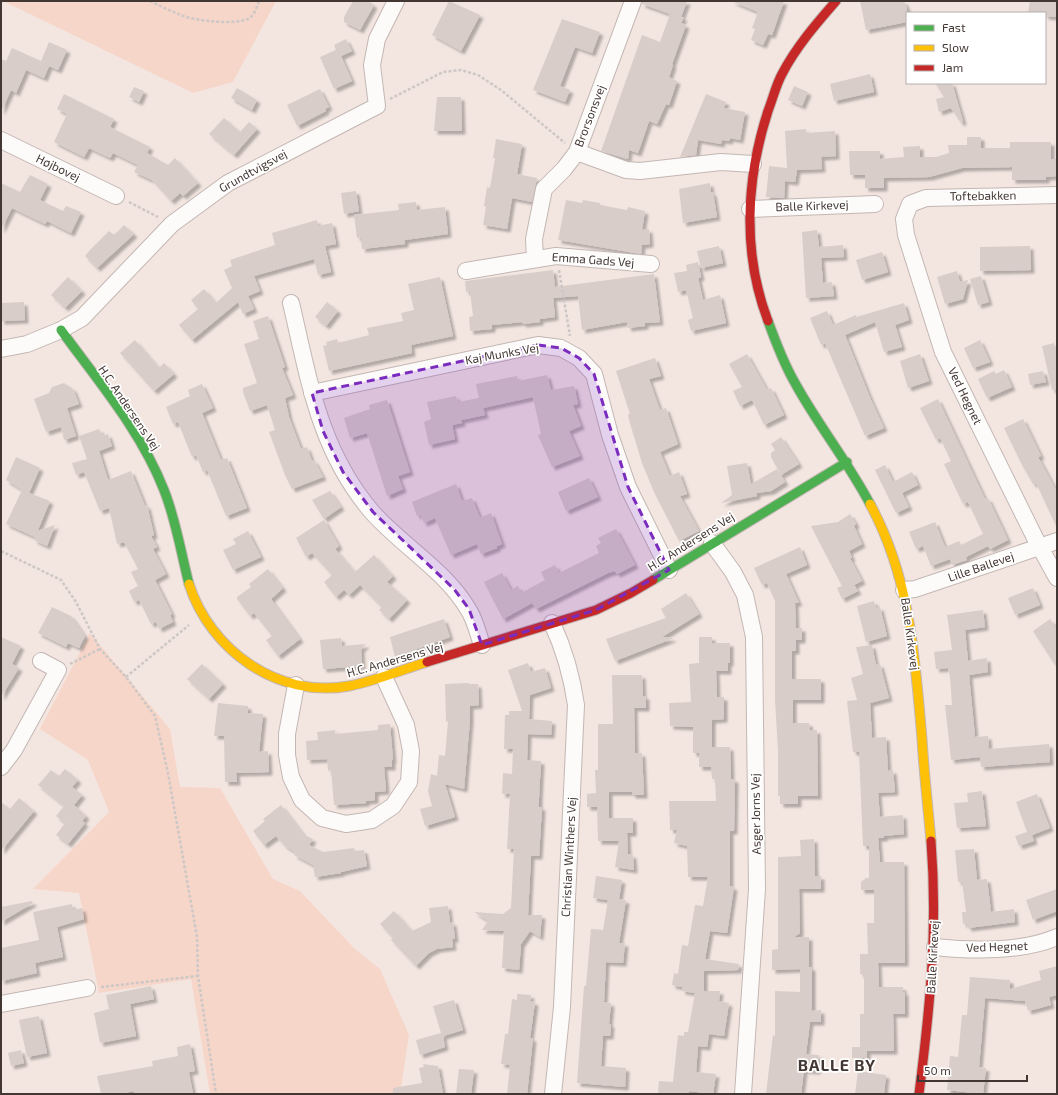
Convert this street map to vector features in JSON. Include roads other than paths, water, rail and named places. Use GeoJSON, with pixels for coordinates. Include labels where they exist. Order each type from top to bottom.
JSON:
{"type":"FeatureCollection","features":[{"type":"Feature","properties":{"kind":"street","name":"Grundtvigsvej"},"geometry":{"type":"LineString","coordinates":[[1,349],[26,344],[61,330],[82,318],[172,224],[228,183],[377,106],[372,65],[377,39],[396,1]]}},
{"type":"Feature","properties":{"kind":"street","name":"Brorsonsvej"},"geometry":{"type":"LineString","coordinates":[[634,1],[577,152],[626,170],[640,171],[721,162],[753,164]]}},
{"type":"Feature","properties":{"kind":"street","name":"Balle Kirkevej"},"geometry":{"type":"LineString","coordinates":[[836,1],[810,32],[783,71],[764,119],[753,164],[750,209],[750,249],[758,296],[773,339],[795,384],[847,462],[875,510],[891,549],[904,590],[914,647],[935,907],[935,947],[920,1094]]}},
{"type":"Feature","properties":{"kind":"street","name":"Højbovej"},"geometry":{"type":"LineString","coordinates":[[1,140],[116,196]]}},
{"type":"Feature","properties":{"kind":"street","name":"Emma Gads Vej"},"geometry":{"type":"LineString","coordinates":[[535,259],[534,239],[544,189],[564,169],[577,152]]}},
{"type":"Feature","properties":{"kind":"street","name":"Toftebakken"},"geometry":{"type":"LineString","coordinates":[[910,204],[926,198],[1057,195]]}},
{"type":"Feature","properties":{"kind":"street","name":"Balle Kirkevej"},"geometry":{"type":"LineString","coordinates":[[750,209],[875,204]]}},
{"type":"Feature","properties":{"kind":"street","name":"Ved Hegnet"},"geometry":{"type":"LineString","coordinates":[[910,204],[904,218],[906,235],[943,352],[1040,547],[1057,578]]}},
{"type":"Feature","properties":{"kind":"street","name":"Emma Gads Vej"},"geometry":{"type":"LineString","coordinates":[[466,271],[556,256],[651,264]]}},
{"type":"Feature","properties":{"kind":"street"},"geometry":{"type":"LineString","coordinates":[[290,303],[323,431],[343,472],[373,512],[454,589],[469,610],[482,645]]}},
{"type":"Feature","properties":{"kind":"street","name":"H.C. Andersens Vej"},"geometry":{"type":"LineString","coordinates":[[61,330],[140,441],[160,479],[175,524],[190,586],[202,615],[218,638],[241,658],[266,674],[296,685],[324,689],[349,686],[384,677],[596,610],[631,593],[847,462]]}},
{"type":"Feature","properties":{"kind":"street","name":"Kaj Munks Vej"},"geometry":{"type":"LineString","coordinates":[[312,393],[538,345],[561,348],[579,358],[594,374],[610,435],[628,487],[669,570]]}},
{"type":"Feature","properties":{"kind":"street","name":"Lille Ballevej"},"geometry":{"type":"LineString","coordinates":[[904,590],[915,589],[1057,541]]}},
{"type":"Feature","properties":{"kind":"street","name":"Asger Jorns Vej"},"geometry":{"type":"LineString","coordinates":[[712,543],[733,572],[745,595],[754,637],[757,889],[742,1094]]}},
{"type":"Feature","properties":{"kind":"street","name":"Christian Winthers Vej"},"geometry":{"type":"LineString","coordinates":[[552,623],[574,686],[576,705],[562,1007],[553,1094]]}},
{"type":"Feature","properties":{"kind":"street"},"geometry":{"type":"LineString","coordinates":[[1,767],[14,750],[58,670],[41,661]]}},
{"type":"Feature","properties":{"kind":"street"},"geometry":{"type":"LineString","coordinates":[[296,685],[287,734],[287,755],[291,777],[302,800],[322,818],[346,824],[372,820],[393,806],[409,782],[412,751],[406,725],[384,677]]}},
{"type":"Feature","properties":{"kind":"street","name":"Ved Hegnet"},"geometry":{"type":"LineString","coordinates":[[935,947],[1006,949],[1032,946],[1057,937]]}},
{"type":"Feature","properties":{"kind":"street"},"geometry":{"type":"LineString","coordinates":[[1,1004],[87,988]]}},
{"type":"Feature","properties":{"kind":"district","name":"BALLE BY"},"geometry":{"type":"Point","coordinates":[837,1065]}}]}
